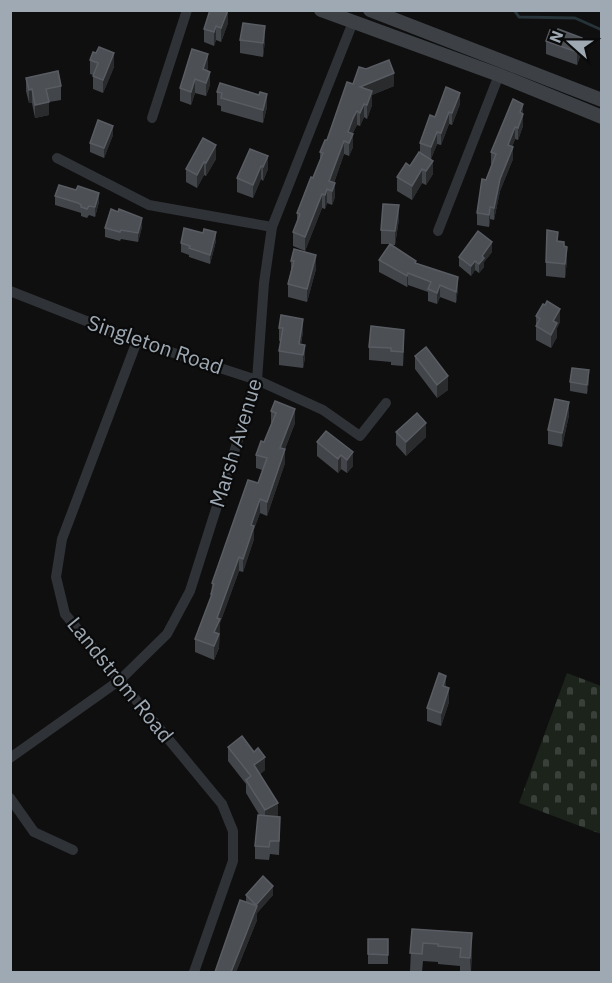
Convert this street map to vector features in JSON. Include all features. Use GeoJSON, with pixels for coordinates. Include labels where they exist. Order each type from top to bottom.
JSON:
{"type":"FeatureCollection","features":[{"type":"Feature","properties":{"kind":"main road"},"geometry":{"type":"LineString","coordinates":[[321,10],[499,75],[602,117]]}},
{"type":"Feature","properties":{"kind":"main road"},"geometry":{"type":"LineString","coordinates":[[370,10],[602,100]]}},
{"type":"Feature","properties":{"kind":"street"},"geometry":{"type":"LineString","coordinates":[[152,118],[187,10]]}},
{"type":"Feature","properties":{"kind":"street","name":"Marsh Avenue"},"geometry":{"type":"LineString","coordinates":[[10,758],[120,680],[167,634],[190,591],[257,380],[264,283],[272,227],[353,22]]}},
{"type":"Feature","properties":{"kind":"street"},"geometry":{"type":"LineString","coordinates":[[438,231],[499,75]]}},
{"type":"Feature","properties":{"kind":"street"},"geometry":{"type":"LineString","coordinates":[[57,158],[149,205],[272,227]]}},
{"type":"Feature","properties":{"kind":"street","name":"Singleton Road"},"geometry":{"type":"LineString","coordinates":[[10,291],[137,341],[257,380],[323,410],[360,436],[386,403]]}},
{"type":"Feature","properties":{"kind":"street","name":"Landstrom Road"},"geometry":{"type":"LineString","coordinates":[[137,341],[62,538],[56,577],[65,614],[222,804],[233,831],[233,861],[194,972]]}},
{"type":"Feature","properties":{"kind":"street"},"geometry":{"type":"LineString","coordinates":[[10,798],[34,832],[73,850]]}},
{"type":"Feature","properties":{"kind":"green space"},"geometry":{"type":"Polygon","coordinates":[[[567,673],[601,686],[601,834],[519,803],[567,673]]]}},
{"type":"Feature","properties":{"kind":"building"},"geometry":{"type":"Polygon","coordinates":[[[210,10],[228,10],[221,28],[216,26],[214,32],[204,29],[210,10]]]}},
{"type":"Feature","properties":{"kind":"building"},"geometry":{"type":"Polygon","coordinates":[[[243,23],[265,26],[263,43],[240,40],[243,23]]]}},
{"type":"Feature","properties":{"kind":"building"},"geometry":{"type":"Polygon","coordinates":[[[558,29],[582,38],[577,52],[546,41],[550,30],[557,32],[558,29]]]}},
{"type":"Feature","properties":{"kind":"building"},"geometry":{"type":"Polygon","coordinates":[[[99,47],[114,53],[103,80],[93,76],[98,63],[90,60],[93,52],[96,53],[99,47]]]}},
{"type":"Feature","properties":{"kind":"building"},"geometry":{"type":"Polygon","coordinates":[[[192,49],[208,54],[203,69],[210,72],[206,83],[195,79],[191,92],[180,88],[192,49]]]}},
{"type":"Feature","properties":{"kind":"building"},"geometry":{"type":"Polygon","coordinates":[[[389,60],[394,73],[360,87],[372,91],[367,105],[364,104],[360,113],[357,111],[353,118],[348,132],[353,134],[349,143],[344,141],[329,181],[335,183],[332,191],[327,189],[325,195],[322,194],[305,237],[293,232],[300,214],[297,213],[323,153],[320,152],[327,140],[347,82],[353,84],[359,67],[366,69],[389,60]]]}},
{"type":"Feature","properties":{"kind":"building"},"geometry":{"type":"Polygon","coordinates":[[[58,71],[61,86],[46,89],[49,102],[35,105],[32,89],[29,90],[26,78],[58,71]]]}},
{"type":"Feature","properties":{"kind":"building"},"geometry":{"type":"Polygon","coordinates":[[[220,83],[259,95],[260,92],[267,94],[263,110],[221,98],[222,93],[217,92],[220,83]]]}},
{"type":"Feature","properties":{"kind":"building"},"geometry":{"type":"Polygon","coordinates":[[[446,87],[460,93],[452,113],[449,112],[441,133],[437,132],[431,147],[420,143],[430,115],[435,117],[446,87]]]}},
{"type":"Feature","properties":{"kind":"building"},"geometry":{"type":"Polygon","coordinates":[[[513,99],[523,104],[520,112],[523,114],[508,145],[513,147],[500,179],[494,208],[490,207],[489,215],[477,213],[482,179],[486,180],[496,154],[491,152],[513,99]]]}},
{"type":"Feature","properties":{"kind":"building"},"geometry":{"type":"Polygon","coordinates":[[[98,120],[113,126],[104,148],[90,143],[98,120]]]}},
{"type":"Feature","properties":{"kind":"building"},"geometry":{"type":"Polygon","coordinates":[[[203,138],[216,145],[197,175],[186,169],[203,138]]]}},
{"type":"Feature","properties":{"kind":"building"},"geometry":{"type":"Polygon","coordinates":[[[250,149],[268,156],[253,185],[237,178],[250,149]]]}},
{"type":"Feature","properties":{"kind":"building"},"geometry":{"type":"Polygon","coordinates":[[[419,152],[433,161],[426,171],[422,169],[412,186],[397,177],[406,163],[410,166],[419,152]]]}},
{"type":"Feature","properties":{"kind":"building"},"geometry":{"type":"Polygon","coordinates":[[[59,185],[76,190],[78,186],[99,193],[95,207],[89,206],[87,209],[78,203],[55,196],[59,185]]]}},
{"type":"Feature","properties":{"kind":"building"},"geometry":{"type":"Polygon","coordinates":[[[383,204],[399,205],[395,231],[381,230],[383,204]]]}},
{"type":"Feature","properties":{"kind":"building"},"geometry":{"type":"Polygon","coordinates":[[[111,209],[118,212],[119,209],[142,218],[138,233],[105,228],[111,209]]]}},
{"type":"Feature","properties":{"kind":"building"},"geometry":{"type":"Polygon","coordinates":[[[184,228],[203,233],[204,229],[216,232],[210,255],[181,243],[184,228]]]}},
{"type":"Feature","properties":{"kind":"building"},"geometry":{"type":"Polygon","coordinates":[[[547,230],[558,232],[557,241],[564,242],[564,246],[567,247],[565,264],[546,262],[547,230]]]}},
{"type":"Feature","properties":{"kind":"building"},"geometry":{"type":"Polygon","coordinates":[[[478,231],[492,242],[479,264],[475,261],[471,266],[459,257],[478,231]]]}},
{"type":"Feature","properties":{"kind":"building"},"geometry":{"type":"Polygon","coordinates":[[[390,244],[416,261],[415,263],[458,277],[456,292],[440,285],[437,293],[428,289],[431,282],[408,273],[407,276],[379,260],[390,244]]]}},
{"type":"Feature","properties":{"kind":"building"},"geometry":{"type":"Polygon","coordinates":[[[294,249],[316,255],[307,289],[288,284],[294,261],[291,261],[294,249]]]}},
{"type":"Feature","properties":{"kind":"building"},"geometry":{"type":"Polygon","coordinates":[[[547,301],[560,309],[553,321],[557,323],[551,335],[536,326],[540,319],[536,316],[547,301]]]}},
{"type":"Feature","properties":{"kind":"building"},"geometry":{"type":"Polygon","coordinates":[[[281,315],[303,319],[299,344],[305,345],[303,355],[279,351],[283,328],[279,328],[281,315]]]}},
{"type":"Feature","properties":{"kind":"building"},"geometry":{"type":"Polygon","coordinates":[[[371,326],[404,330],[403,352],[391,351],[391,348],[369,347],[371,326]]]}},
{"type":"Feature","properties":{"kind":"building"},"geometry":{"type":"Polygon","coordinates":[[[426,347],[448,376],[437,385],[415,356],[426,347]]]}},
{"type":"Feature","properties":{"kind":"building"},"geometry":{"type":"Polygon","coordinates":[[[572,368],[589,370],[587,385],[570,382],[572,368]]]}},
{"type":"Feature","properties":{"kind":"building"},"geometry":{"type":"Polygon","coordinates":[[[555,399],[569,402],[562,433],[548,430],[555,399]]]}},
{"type":"Feature","properties":{"kind":"building"},"geometry":{"type":"Polygon","coordinates":[[[275,401],[295,409],[280,448],[285,449],[267,502],[260,499],[243,559],[239,557],[217,618],[220,619],[214,632],[219,634],[214,646],[195,639],[212,594],[214,584],[212,583],[248,480],[258,483],[267,458],[256,455],[276,413],[271,411],[275,401]]]}},
{"type":"Feature","properties":{"kind":"building"},"geometry":{"type":"Polygon","coordinates":[[[417,413],[426,423],[406,442],[396,432],[417,413]]]}},
{"type":"Feature","properties":{"kind":"building"},"geometry":{"type":"Polygon","coordinates":[[[326,431],[353,452],[347,460],[341,455],[338,459],[317,442],[326,431]]]}},
{"type":"Feature","properties":{"kind":"building"},"geometry":{"type":"Polygon","coordinates":[[[439,673],[446,676],[443,686],[449,688],[441,713],[427,708],[439,673]]]}},
{"type":"Feature","properties":{"kind":"building"},"geometry":{"type":"Polygon","coordinates":[[[242,736],[254,752],[258,748],[265,757],[254,765],[278,803],[265,810],[246,780],[251,776],[228,747],[242,736]]]}},
{"type":"Feature","properties":{"kind":"building"},"geometry":{"type":"Polygon","coordinates":[[[258,815],[280,817],[279,841],[270,841],[269,847],[255,846],[258,815]]]}},
{"type":"Feature","properties":{"kind":"building"},"geometry":{"type":"Polygon","coordinates":[[[263,876],[273,886],[256,905],[246,895],[263,876]]]}},
{"type":"Feature","properties":{"kind":"building"},"geometry":{"type":"Polygon","coordinates":[[[240,900],[257,906],[231,972],[215,972],[240,900]]]}},
{"type":"Feature","properties":{"kind":"building"},"geometry":{"type":"Polygon","coordinates":[[[412,929],[472,933],[470,958],[460,957],[461,948],[438,946],[438,944],[423,943],[422,954],[410,953],[412,929]]]}},
{"type":"Feature","properties":{"kind":"building"},"geometry":{"type":"Polygon","coordinates":[[[368,939],[388,939],[388,955],[368,954],[368,939]]]}},
{"type":"Feature","properties":{"kind":"waterway"},"geometry":{"type":"LineString","coordinates":[[514,10],[519,17],[575,18],[602,30]]}}]}
